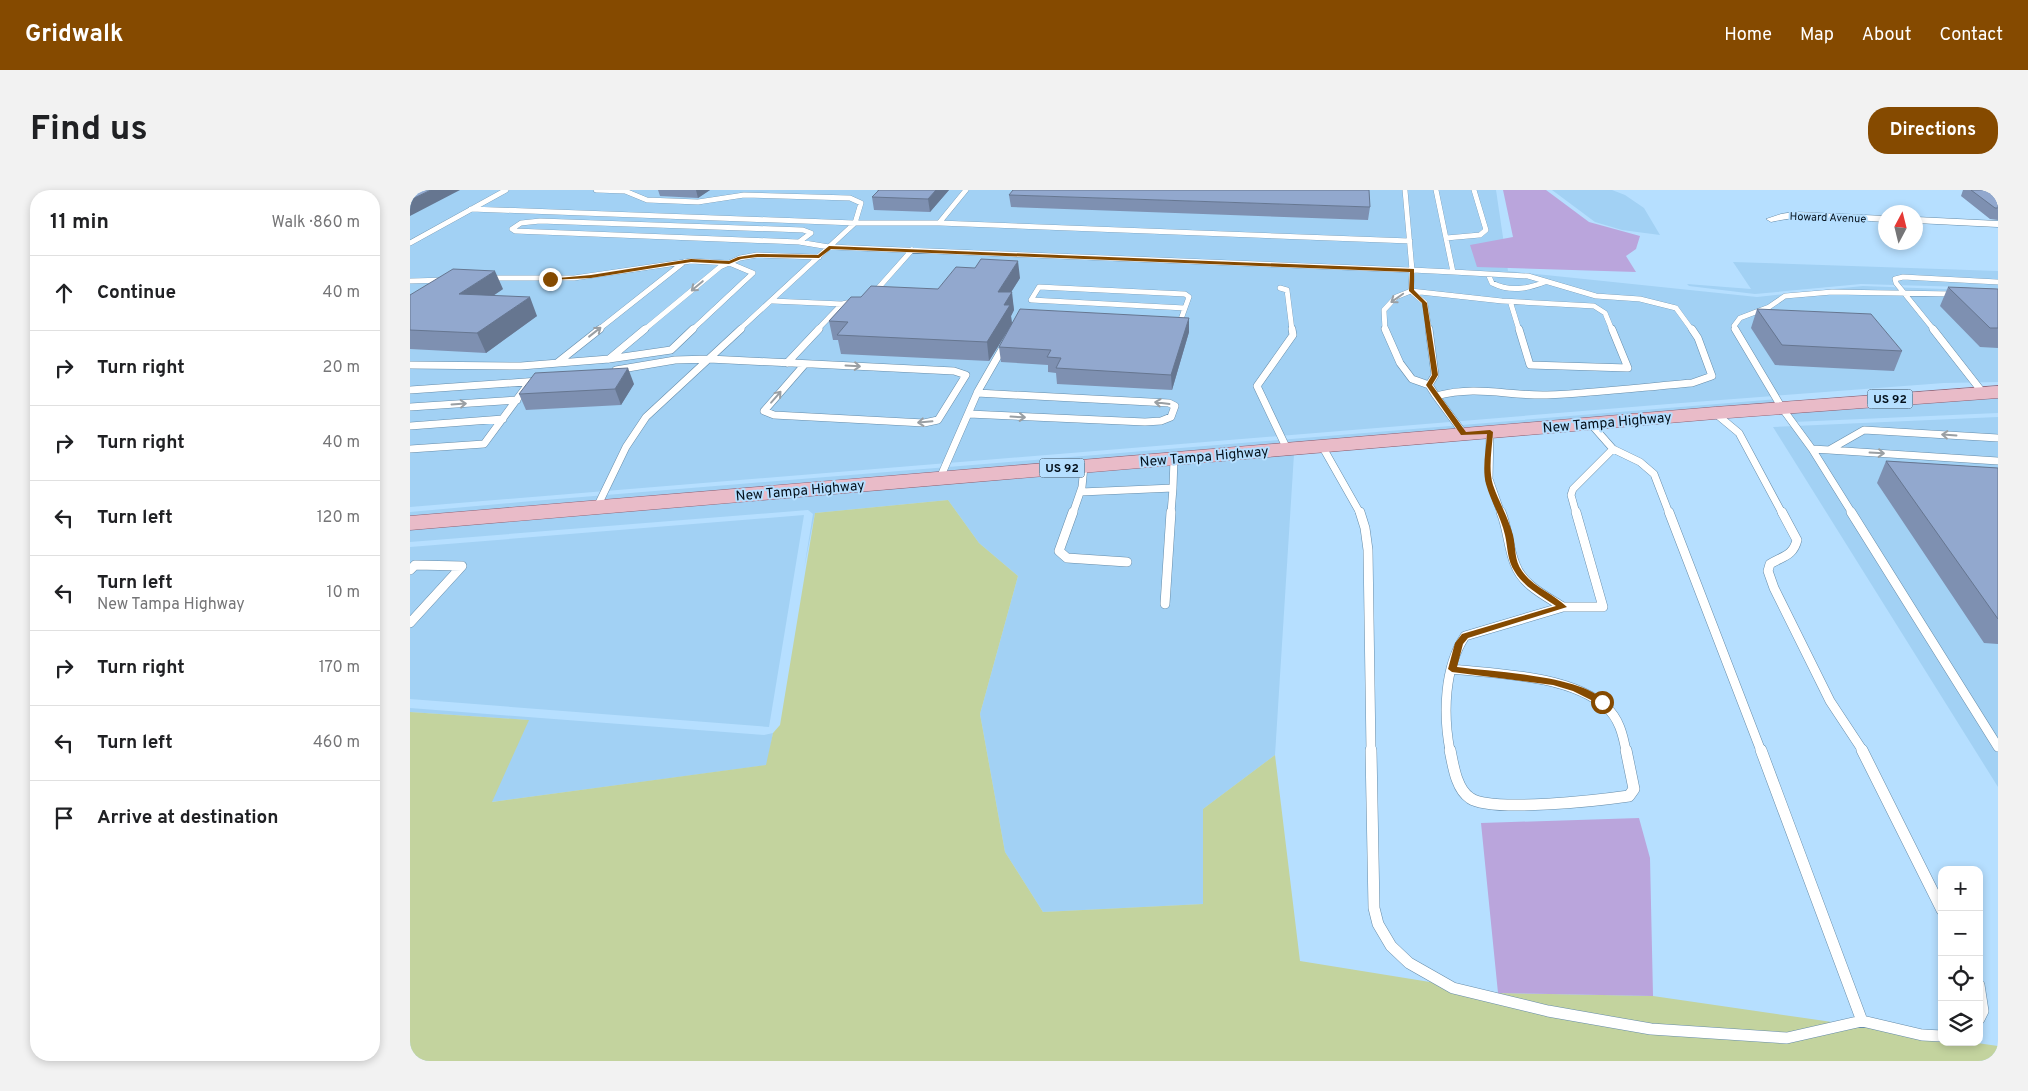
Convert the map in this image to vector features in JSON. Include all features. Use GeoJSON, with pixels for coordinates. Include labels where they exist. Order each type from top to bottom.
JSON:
{"type":"FeatureCollection","features":[{"type":"Feature","properties":{"kind":"main road","name":"New Tampa Highway"},"geometry":{"type":"LineString","coordinates":[[410,523],[1715,413],[1990,393]]}},
{"type":"Feature","properties":{"kind":"street","name":"Howard Avenue"},"geometry":{"type":"LineString","coordinates":[[1771,220],[1779,216],[1878,219]]}},
{"type":"Feature","properties":{"kind":"street"},"geometry":{"type":"LineString","coordinates":[[1923,220],[1998,224]]}},
{"type":"Feature","properties":{"kind":"lane"},"geometry":{"type":"LineString","coordinates":[[410,243],[506,190]]}},
{"type":"Feature","properties":{"kind":"lane"},"geometry":{"type":"LineString","coordinates":[[596,190],[625,191],[647,200],[698,202],[744,195],[850,198],[858,200],[860,203],[855,222],[660,403],[639,426],[626,447],[597,507]]}},
{"type":"Feature","properties":{"kind":"lane"},"geometry":{"type":"LineString","coordinates":[[939,223],[966,190]]}},
{"type":"Feature","properties":{"kind":"lane"},"geometry":{"type":"LineString","coordinates":[[1405,190],[1412,270],[1411,291]]}},
{"type":"Feature","properties":{"kind":"lane"},"geometry":{"type":"LineString","coordinates":[[1436,190],[1453,272]]}},
{"type":"Feature","properties":{"kind":"lane"},"geometry":{"type":"LineString","coordinates":[[1446,238],[1480,235],[1486,230],[1474,190]]}},
{"type":"Feature","properties":{"kind":"lane"},"geometry":{"type":"LineString","coordinates":[[471,209],[855,222],[939,223],[1410,241]]}},
{"type":"Feature","properties":{"kind":"lane"},"geometry":{"type":"LineString","coordinates":[[799,242],[811,233],[803,230],[540,221],[525,222],[516,225],[512,229],[516,231],[799,242],[829,247],[1528,276],[1596,296],[1640,299],[1676,308],[1698,338],[1712,376],[1692,383],[1545,395],[1481,390],[1456,391],[1436,396]]}},
{"type":"Feature","properties":{"kind":"lane"},"geometry":{"type":"LineString","coordinates":[[870,298],[912,250]]}},
{"type":"Feature","properties":{"kind":"lane"},"geometry":{"type":"LineString","coordinates":[[609,359],[720,267],[740,258],[757,255],[819,257]]}},
{"type":"Feature","properties":{"kind":"lane"},"geometry":{"type":"LineString","coordinates":[[410,365],[521,366],[609,359],[671,350],[753,274],[729,263],[705,261],[684,262],[574,278],[481,278]]}},
{"type":"Feature","properties":{"kind":"lane"},"geometry":{"type":"LineString","coordinates":[[557,363],[684,262]]}},
{"type":"Feature","properties":{"kind":"lane"},"geometry":{"type":"LineString","coordinates":[[1488,274],[1492,283],[1510,289],[1528,288],[1546,282]]}},
{"type":"Feature","properties":{"kind":"lane"},"geometry":{"type":"LineString","coordinates":[[1990,393],[1954,359],[1955,356],[1895,281],[1897,277],[1998,282]]}},
{"type":"Feature","properties":{"kind":"lane"},"geometry":{"type":"LineString","coordinates":[[410,281],[452,280]]}},
{"type":"Feature","properties":{"kind":"lane"},"geometry":{"type":"LineString","coordinates":[[1026,308],[1039,287],[1185,294],[1189,297],[1180,322],[1171,321]]}},
{"type":"Feature","properties":{"kind":"lane"},"geometry":{"type":"LineString","coordinates":[[1280,288],[1287,290],[1293,335],[1257,386],[1287,449]]}},
{"type":"Feature","properties":{"kind":"lane"},"geometry":{"type":"LineString","coordinates":[[1411,291],[1424,303],[1435,375],[1429,385]]}},
{"type":"Feature","properties":{"kind":"lane"},"geometry":{"type":"LineString","coordinates":[[1464,434],[1429,385],[1412,378],[1400,363],[1385,332],[1384,310],[1396,297],[1411,291],[1511,304],[1594,306],[1605,313],[1628,368],[1530,365],[1511,304]]}},
{"type":"Feature","properties":{"kind":"lane"},"geometry":{"type":"LineString","coordinates":[[1962,294],[1832,292],[1785,296],[1769,306],[1740,318],[1734,326],[1782,408],[1812,449],[1998,747]]}},
{"type":"Feature","properties":{"kind":"lane"},"geometry":{"type":"LineString","coordinates":[[772,301],[842,304],[861,300]]}},
{"type":"Feature","properties":{"kind":"lane"},"geometry":{"type":"LineString","coordinates":[[1030,300],[1186,308]]}},
{"type":"Feature","properties":{"kind":"lane"},"geometry":{"type":"LineString","coordinates":[[787,363],[842,304]]}},
{"type":"Feature","properties":{"kind":"lane"},"geometry":{"type":"LineString","coordinates":[[940,478],[978,393],[1008,339]]}},
{"type":"Feature","properties":{"kind":"lane"},"geometry":{"type":"LineString","coordinates":[[610,371],[676,360],[709,359],[954,371],[966,375],[938,420],[924,423],[774,415],[764,411],[804,364]]}},
{"type":"Feature","properties":{"kind":"lane"},"geometry":{"type":"LineString","coordinates":[[410,390],[547,380]]}},
{"type":"Feature","properties":{"kind":"lane"},"geometry":{"type":"LineString","coordinates":[[410,448],[484,444],[529,382]]}},
{"type":"Feature","properties":{"kind":"lane"},"geometry":{"type":"LineString","coordinates":[[969,414],[1145,422],[1161,421],[1171,417],[1176,406],[1169,403],[978,393]]}},
{"type":"Feature","properties":{"kind":"lane"},"geometry":{"type":"LineString","coordinates":[[410,407],[517,400]]}},
{"type":"Feature","properties":{"kind":"lane"},"geometry":{"type":"LineString","coordinates":[[1715,413],[1739,433],[1797,540],[1795,550],[1790,555],[1770,564],[1768,572],[1774,588],[1830,700],[1866,755],[1938,902]]}},
{"type":"Feature","properties":{"kind":"lane"},"geometry":{"type":"LineString","coordinates":[[410,426],[503,419]]}},
{"type":"Feature","properties":{"kind":"lane"},"geometry":{"type":"LineString","coordinates":[[1590,424],[1613,449],[1640,462],[1654,474],[1723,649],[1862,1021]]}},
{"type":"Feature","properties":{"kind":"lane"},"geometry":{"type":"LineString","coordinates":[[1829,450],[1864,430],[1998,438]]}},
{"type":"Feature","properties":{"kind":"lane"},"geometry":{"type":"LineString","coordinates":[[1490,432],[1489,484],[1504,516],[1512,559],[1518,572],[1526,580],[1563,607]]}},
{"type":"Feature","properties":{"kind":"lane"},"geometry":{"type":"LineString","coordinates":[[1322,446],[1358,507],[1366,528],[1370,607],[1374,908],[1378,924],[1391,946],[1409,963],[1453,988],[1548,1011],[1651,1029],[1787,1038],[1862,1021],[1922,1035],[1938,1036]]}},
{"type":"Feature","properties":{"kind":"lane"},"geometry":{"type":"LineString","coordinates":[[1452,669],[1554,682],[1576,689],[1602,702],[1618,721],[1634,789],[1629,796],[1572,803],[1522,804],[1479,802],[1470,799],[1461,786],[1448,742],[1446,703],[1452,669],[1459,643],[1465,636],[1563,607],[1602,607],[1571,495],[1577,483],[1609,456],[1613,449]]}},
{"type":"Feature","properties":{"kind":"lane"},"geometry":{"type":"LineString","coordinates":[[1812,449],[1998,461]]}},
{"type":"Feature","properties":{"kind":"lane"},"geometry":{"type":"LineString","coordinates":[[1165,604],[1174,458]]}},
{"type":"Feature","properties":{"kind":"lane"},"geometry":{"type":"LineString","coordinates":[[1084,466],[1081,492],[1059,551],[1067,558],[1127,562]]}},
{"type":"Feature","properties":{"kind":"lane"},"geometry":{"type":"LineString","coordinates":[[1081,492],[1173,488]]}},
{"type":"Feature","properties":{"kind":"lane"},"geometry":{"type":"LineString","coordinates":[[410,570],[415,565],[462,566],[410,623]]}},
{"type":"Feature","properties":{"kind":"shaded area"},"geometry":{"type":"Polygon","coordinates":[[[410,190],[1496,190],[1508,271],[1757,297],[1863,286],[1998,291],[1998,382],[1944,383],[1681,403],[410,507],[410,190]]]}},
{"type":"Feature","properties":{"kind":"shaded area"},"geometry":{"type":"Polygon","coordinates":[[[1503,190],[1546,190],[1589,222],[1640,236],[1636,249],[1626,256],[1636,272],[1477,267],[1470,245],[1513,237],[1503,190]]]}},
{"type":"Feature","properties":{"kind":"shaded area"},"geometry":{"type":"Polygon","coordinates":[[[1552,190],[1612,190],[1625,195],[1644,208],[1660,235],[1622,230],[1595,222],[1552,190]]]}},
{"type":"Feature","properties":{"kind":"shaded area"},"geometry":{"type":"Polygon","coordinates":[[[1733,262],[1998,271],[1998,288],[1861,284],[1755,294],[1689,286],[1687,284],[1751,289],[1733,262]]]}},
{"type":"Feature","properties":{"kind":"shaded area"},"geometry":{"type":"Polygon","coordinates":[[[1998,397],[1998,413],[1793,422],[1788,412],[1998,397]]]}},
{"type":"Feature","properties":{"kind":"shaded area"},"geometry":{"type":"Polygon","coordinates":[[[1778,399],[1781,403],[410,517],[410,512],[521,502],[1778,399]]]}},
{"type":"Feature","properties":{"kind":"shaded area"},"geometry":{"type":"Polygon","coordinates":[[[1998,417],[1998,787],[1773,427],[1998,417]]]}},
{"type":"Feature","properties":{"kind":"shaded area"},"geometry":{"type":"Polygon","coordinates":[[[1294,454],[1275,755],[1203,809],[1203,904],[1043,912],[1005,852],[980,714],[1018,576],[979,543],[948,500],[815,513],[804,569],[813,514],[808,510],[410,542],[410,528],[1294,454]]]}},
{"type":"Feature","properties":{"kind":"shaded area"},"geometry":{"type":"Polygon","coordinates":[[[804,515],[769,727],[410,699],[410,547],[804,515]]]}},
{"type":"Feature","properties":{"kind":"shaded area"},"geometry":{"type":"Polygon","coordinates":[[[410,708],[764,735],[773,733],[767,765],[491,802],[528,720],[410,712],[410,708]]]}},
{"type":"Feature","properties":{"kind":"shaded area"},"geometry":{"type":"Polygon","coordinates":[[[1639,818],[1650,858],[1653,996],[1498,993],[1481,823],[1639,818]]]}},
{"type":"Feature","properties":{"kind":"green space"},"geometry":{"type":"Polygon","coordinates":[[[948,500],[979,543],[1018,576],[980,714],[1005,852],[1043,912],[1203,904],[1203,809],[1275,755],[1300,961],[1498,993],[1653,996],[1938,1037],[1938,1046],[1983,1046],[1983,1044],[1998,1046],[1998,1061],[410,1061],[410,712],[529,720],[492,802],[766,765],[773,733],[780,725],[815,513],[948,500]]]}},
{"type":"Feature","properties":{"kind":"building"},"geometry":{"type":"Polygon","coordinates":[[[410,190],[431,190],[410,200],[410,190]]]}},
{"type":"Feature","properties":{"kind":"building"},"geometry":{"type":"Polygon","coordinates":[[[879,190],[936,190],[928,199],[872,197],[879,190]]]}},
{"type":"Feature","properties":{"kind":"building"},"geometry":{"type":"Polygon","coordinates":[[[1013,190],[1369,190],[1370,207],[1009,195],[1013,190]]]}},
{"type":"Feature","properties":{"kind":"building"},"geometry":{"type":"Polygon","coordinates":[[[1971,190],[1998,190],[1998,208],[1995,208],[1971,190]]]}},
{"type":"Feature","properties":{"kind":"building"},"geometry":{"type":"Polygon","coordinates":[[[981,259],[1018,261],[998,292],[1012,292],[1004,305],[1010,305],[987,342],[837,335],[848,322],[829,321],[851,297],[861,297],[871,286],[938,289],[956,267],[975,268],[981,259]]]}},
{"type":"Feature","properties":{"kind":"building"},"geometry":{"type":"Polygon","coordinates":[[[453,269],[495,271],[459,294],[530,297],[477,333],[410,330],[410,295],[453,269]]]}},
{"type":"Feature","properties":{"kind":"building"},"geometry":{"type":"Polygon","coordinates":[[[1948,287],[1998,289],[1998,328],[1990,328],[1948,287]]]}},
{"type":"Feature","properties":{"kind":"building"},"geometry":{"type":"Polygon","coordinates":[[[1020,309],[1189,318],[1171,375],[1056,368],[1061,358],[1047,357],[1051,350],[999,347],[1020,309]]]}},
{"type":"Feature","properties":{"kind":"building"},"geometry":{"type":"Polygon","coordinates":[[[1757,309],[1871,314],[1902,351],[1782,345],[1757,309]]]}},
{"type":"Feature","properties":{"kind":"building"},"geometry":{"type":"Polygon","coordinates":[[[628,368],[615,389],[519,394],[535,373],[628,368]]]}},
{"type":"Feature","properties":{"kind":"building"},"geometry":{"type":"Polygon","coordinates":[[[1886,461],[1998,468],[1998,619],[1886,461]]]}},
{"type":"Feature","properties":{"kind":"route"},"geometry":{"type":"LineString","coordinates":[[550,279],[591,276],[691,261],[729,263],[740,258],[757,255],[819,257],[829,247],[1412,270],[1411,291],[1424,303],[1435,375],[1429,385],[1464,434],[1490,432],[1489,484],[1504,516],[1512,559],[1518,572],[1526,580],[1537,590],[1563,607],[1465,636],[1459,643],[1452,669],[1554,682],[1576,689],[1602,702]]}}]}
